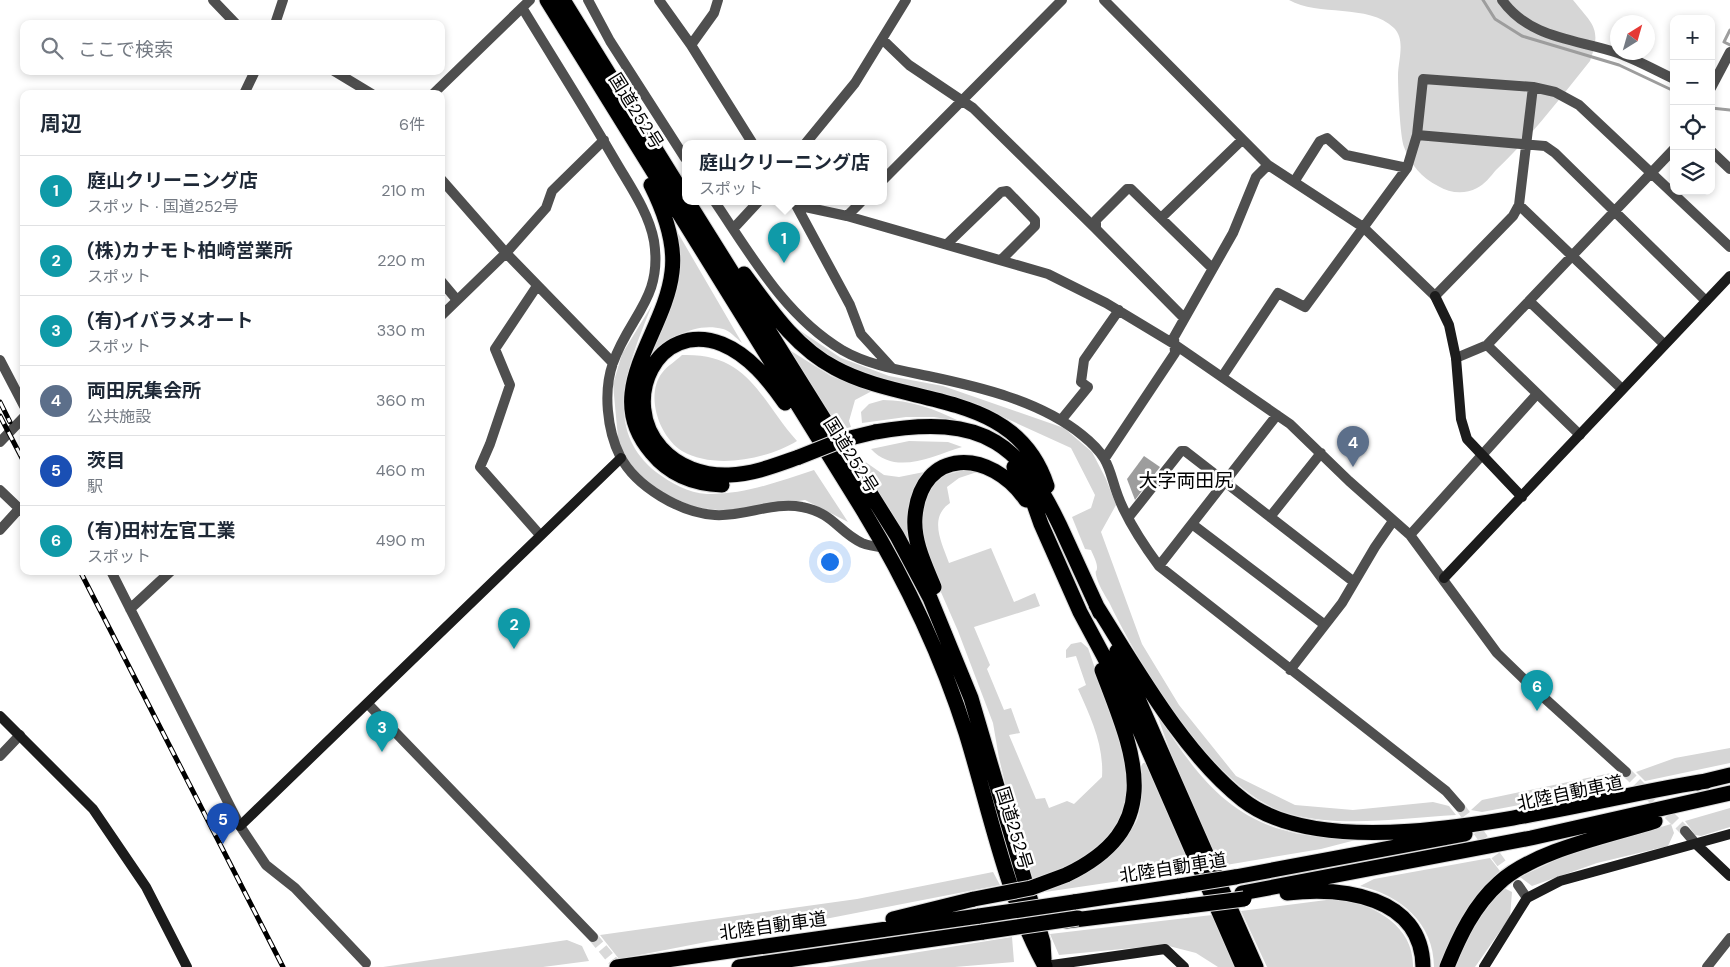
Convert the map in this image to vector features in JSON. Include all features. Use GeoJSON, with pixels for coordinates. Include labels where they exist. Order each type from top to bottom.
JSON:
{"type":"FeatureCollection","features":[{"type":"Feature","properties":{"kind":"highway","name":"国道252号"},"geometry":{"type":"LineString","coordinates":[[547,0],[886,548],[910,593],[941,662],[966,732],[1010,880],[1033,944],[1045,967]]}},
{"type":"Feature","properties":{"kind":"highway","name":"国道252号"},"geometry":{"type":"LineString","coordinates":[[563,0],[682,190]]}},
{"type":"Feature","properties":{"kind":"highway"},"geometry":{"type":"LineString","coordinates":[[592,75],[653,190],[671,240],[673,255],[666,300],[640,358],[632,386],[632,412],[640,437],[648,448],[666,467],[677,474],[701,483],[743,484],[801,461],[842,440],[876,436],[944,436],[988,447],[1018,471],[1028,490],[1080,612],[1129,746],[1135,783],[1132,810],[1112,843],[1093,861],[1066,875],[1031,888],[890,920],[747,948]]}},
{"type":"Feature","properties":{"kind":"highway","name":"国道252号"},"geometry":{"type":"LineString","coordinates":[[692,205],[876,502],[930,598],[958,663],[990,762],[1043,942],[1045,967]]}},
{"type":"Feature","properties":{"kind":"highway"},"geometry":{"type":"LineString","coordinates":[[692,205],[775,316],[798,340],[835,368],[862,380],[958,405],[997,422],[1017,437],[1033,456],[1044,479],[1057,518],[1256,967]]}},
{"type":"Feature","properties":{"kind":"highway"},"geometry":{"type":"LineString","coordinates":[[801,461],[730,475],[703,473],[676,462],[656,443],[645,420],[642,396],[644,384],[654,363],[673,346],[697,340],[722,344],[748,360],[778,392],[886,548]]}},
{"type":"Feature","properties":{"kind":"highway"},"geometry":{"type":"LineString","coordinates":[[876,436],[906,427],[940,427],[958,429],[987,437],[1010,451],[1027,468],[1057,518]]}},
{"type":"Feature","properties":{"kind":"highway"},"geometry":{"type":"LineString","coordinates":[[990,762],[964,663],[919,549],[915,534],[916,507],[925,485],[933,476],[952,464],[972,461],[994,470],[1015,486],[1041,524]]}},
{"type":"Feature","properties":{"kind":"highway"},"geometry":{"type":"LineString","coordinates":[[1096,605],[1143,679],[1206,764],[1244,802],[1271,817],[1305,828],[1347,831],[1418,830],[1454,826],[1522,817],[1670,786],[1707,781]]}},
{"type":"Feature","properties":{"kind":"highway"},"geometry":{"type":"LineString","coordinates":[[1080,612],[1124,694],[1243,967]]}},
{"type":"Feature","properties":{"kind":"highway","name":"北陸自動車道"},"geometry":{"type":"LineString","coordinates":[[617,967],[979,916],[1235,877],[1524,823],[1730,775]]}},
{"type":"Feature","properties":{"kind":"highway","name":"北陸自動車道"},"geometry":{"type":"LineString","coordinates":[[739,967],[1243,896],[1531,838],[1730,793]]}},
{"type":"Feature","properties":{"kind":"highway"},"geometry":{"type":"LineString","coordinates":[[1447,967],[1460,936],[1477,908],[1499,883],[1512,873],[1547,855],[1730,797]]}},
{"type":"Feature","properties":{"kind":"highway"},"geometry":{"type":"LineString","coordinates":[[1243,896],[1330,891],[1368,897],[1391,909],[1411,928],[1421,950],[1423,967]]}},
{"type":"Feature","properties":{"kind":"street"},"geometry":{"type":"LineString","coordinates":[[213,0],[232,20]]}},
{"type":"Feature","properties":{"kind":"street"},"geometry":{"type":"LineString","coordinates":[[276,20],[283,0]]}},
{"type":"Feature","properties":{"kind":"street"},"geometry":{"type":"LineString","coordinates":[[437,90],[523,9],[530,0]]}},
{"type":"Feature","properties":{"kind":"street"},"geometry":{"type":"LineString","coordinates":[[588,0],[610,41],[682,153]]}},
{"type":"Feature","properties":{"kind":"street"},"geometry":{"type":"LineString","coordinates":[[660,0],[691,45],[750,140]]}},
{"type":"Feature","properties":{"kind":"street"},"geometry":{"type":"LineString","coordinates":[[691,45],[714,13],[718,0]]}},
{"type":"Feature","properties":{"kind":"street"},"geometry":{"type":"LineString","coordinates":[[808,140],[855,83],[906,0]]}},
{"type":"Feature","properties":{"kind":"street"},"geometry":{"type":"LineString","coordinates":[[887,176],[1062,0]]}},
{"type":"Feature","properties":{"kind":"street"},"geometry":{"type":"LineString","coordinates":[[1104,0],[1268,165],[1363,228],[1434,296],[1449,325],[1456,358],[1461,420],[1467,439],[1480,455],[1522,497]]}},
{"type":"Feature","properties":{"kind":"street"},"geometry":{"type":"LineString","coordinates":[[1502,0],[1511,12],[1531,27],[1550,35],[1621,54],[1670,77]]}},
{"type":"Feature","properties":{"kind":"street"},"geometry":{"type":"LineString","coordinates":[[523,9],[604,140],[645,215],[653,239],[656,260],[653,282],[645,305],[613,362],[608,399],[609,420],[621,458],[634,474],[653,491],[670,502],[692,510],[715,515],[798,506],[822,512],[865,544],[886,548]]}},
{"type":"Feature","properties":{"kind":"street"},"geometry":{"type":"LineString","coordinates":[[882,39],[909,64],[963,100],[1096,229],[1184,318]]}},
{"type":"Feature","properties":{"kind":"street"},"geometry":{"type":"LineString","coordinates":[[1715,80],[1730,52]]}},
{"type":"Feature","properties":{"kind":"street"},"geometry":{"type":"LineString","coordinates":[[246,90],[252,75]]}},
{"type":"Feature","properties":{"kind":"street"},"geometry":{"type":"LineString","coordinates":[[341,75],[365,90]]}},
{"type":"Feature","properties":{"kind":"street"},"geometry":{"type":"LineString","coordinates":[[1222,378],[1278,293],[1304,307],[1407,168],[1417,135],[1423,79],[1534,87],[1555,92],[1579,105],[1730,247]]}},
{"type":"Feature","properties":{"kind":"street"},"geometry":{"type":"LineString","coordinates":[[1434,296],[1513,216],[1519,205],[1534,87]]}},
{"type":"Feature","properties":{"kind":"street"},"geometry":{"type":"LineString","coordinates":[[1417,135],[1528,143],[1545,146],[1555,153],[1613,212],[1706,301]]}},
{"type":"Feature","properties":{"kind":"street"},"geometry":{"type":"LineString","coordinates":[[1294,182],[1320,141],[1327,138],[1346,155],[1407,168]]}},
{"type":"Feature","properties":{"kind":"street"},"geometry":{"type":"LineString","coordinates":[[445,312],[506,253],[546,208],[552,191],[604,140]]}},
{"type":"Feature","properties":{"kind":"street"},"geometry":{"type":"LineString","coordinates":[[1161,218],[1242,140]]}},
{"type":"Feature","properties":{"kind":"street"},"geometry":{"type":"LineString","coordinates":[[1456,358],[1487,345],[1572,254],[1670,154]]}},
{"type":"Feature","properties":{"kind":"street"},"geometry":{"type":"LineString","coordinates":[[1715,154],[1729,166]]}},
{"type":"Feature","properties":{"kind":"street"},"geometry":{"type":"LineString","coordinates":[[1105,458],[1175,353],[1174,336],[1233,233],[1256,177],[1268,165]]}},
{"type":"Feature","properties":{"kind":"street"},"geometry":{"type":"LineString","coordinates":[[445,184],[537,286],[613,362]]}},
{"type":"Feature","properties":{"kind":"street"},"geometry":{"type":"LineString","coordinates":[[1096,229],[1096,220],[1127,189],[1131,189],[1212,268]]}},
{"type":"Feature","properties":{"kind":"street"},"geometry":{"type":"LineString","coordinates":[[947,244],[1001,192],[1007,191],[1035,220],[1035,226],[1002,259]]}},
{"type":"Feature","properties":{"kind":"street"},"geometry":{"type":"LineString","coordinates":[[717,205],[787,305],[841,350],[866,361],[966,384],[1062,419],[1101,451],[1113,473],[1122,506],[1140,542],[1159,566],[1446,791],[1460,807]]}},
{"type":"Feature","properties":{"kind":"street"},"geometry":{"type":"LineString","coordinates":[[733,229],[755,205]]}},
{"type":"Feature","properties":{"kind":"street"},"geometry":{"type":"LineString","coordinates":[[796,205],[850,305],[861,334],[893,368]]}},
{"type":"Feature","properties":{"kind":"street"},"geometry":{"type":"LineString","coordinates":[[803,205],[1002,259],[1048,274],[1119,310],[1174,344],[1277,414],[1410,535],[1444,578],[1497,653],[1530,686],[1626,772]]}},
{"type":"Feature","properties":{"kind":"street"},"geometry":{"type":"LineString","coordinates":[[847,216],[858,205]]}},
{"type":"Feature","properties":{"kind":"street"},"geometry":{"type":"LineString","coordinates":[[1519,205],[1664,344]]}},
{"type":"Feature","properties":{"kind":"street"},"geometry":{"type":"LineString","coordinates":[[1444,578],[1730,276]]}},
{"type":"Feature","properties":{"kind":"street"},"geometry":{"type":"LineString","coordinates":[[445,286],[457,300]]}},
{"type":"Feature","properties":{"kind":"street"},"geometry":{"type":"LineString","coordinates":[[537,286],[495,349],[510,385],[480,467],[540,535]]}},
{"type":"Feature","properties":{"kind":"street"},"geometry":{"type":"LineString","coordinates":[[1529,301],[1622,389]]}},
{"type":"Feature","properties":{"kind":"street"},"geometry":{"type":"LineString","coordinates":[[1062,419],[1088,387],[1081,382],[1084,360],[1119,310]]}},
{"type":"Feature","properties":{"kind":"street"},"geometry":{"type":"LineString","coordinates":[[1487,345],[1580,435]]}},
{"type":"Feature","properties":{"kind":"street"},"geometry":{"type":"LineString","coordinates":[[0,360],[20,398]]}},
{"type":"Feature","properties":{"kind":"street"},"geometry":{"type":"LineString","coordinates":[[1410,535],[1480,455],[1537,394]]}},
{"type":"Feature","properties":{"kind":"street"},"geometry":{"type":"LineString","coordinates":[[1159,566],[1277,414]]}},
{"type":"Feature","properties":{"kind":"street"},"geometry":{"type":"LineString","coordinates":[[0,442],[20,421]]}},
{"type":"Feature","properties":{"kind":"street"},"geometry":{"type":"LineString","coordinates":[[1128,518],[1181,451],[1185,451],[1354,582]]}},
{"type":"Feature","properties":{"kind":"street"},"geometry":{"type":"LineString","coordinates":[[1270,517],[1321,453]]}},
{"type":"Feature","properties":{"kind":"street"},"geometry":{"type":"LineString","coordinates":[[240,826],[621,458]]}},
{"type":"Feature","properties":{"kind":"street"},"geometry":{"type":"LineString","coordinates":[[0,490],[20,509]]}},
{"type":"Feature","properties":{"kind":"street"},"geometry":{"type":"LineString","coordinates":[[0,530],[20,513]]}},
{"type":"Feature","properties":{"kind":"street"},"geometry":{"type":"LineString","coordinates":[[1290,670],[1342,603],[1375,547],[1394,521]]}},
{"type":"Feature","properties":{"kind":"street"},"geometry":{"type":"LineString","coordinates":[[1192,524],[1325,625]]}},
{"type":"Feature","properties":{"kind":"street"},"geometry":{"type":"LineString","coordinates":[[113,575],[240,826],[266,865],[295,888],[366,962]]}},
{"type":"Feature","properties":{"kind":"street"},"geometry":{"type":"LineString","coordinates":[[130,610],[167,575]]}},
{"type":"Feature","properties":{"kind":"street"},"geometry":{"type":"LineString","coordinates":[[368,704],[593,937]]}},
{"type":"Feature","properties":{"kind":"street"},"geometry":{"type":"LineString","coordinates":[[0,716],[59,773],[98,816],[146,887],[187,967]]}},
{"type":"Feature","properties":{"kind":"street"},"geometry":{"type":"LineString","coordinates":[[0,756],[20,735]]}},
{"type":"Feature","properties":{"kind":"street"},"geometry":{"type":"LineString","coordinates":[[1686,831],[1696,844],[1730,876]]}},
{"type":"Feature","properties":{"kind":"street"},"geometry":{"type":"LineString","coordinates":[[1484,967],[1526,898],[1560,881],[1730,834]]}},
{"type":"Feature","properties":{"kind":"street"},"geometry":{"type":"LineString","coordinates":[[1518,885],[1526,898]]}},
{"type":"Feature","properties":{"kind":"street"},"geometry":{"type":"LineString","coordinates":[[1707,967],[1730,938]]}},
{"type":"Feature","properties":{"kind":"street"},"geometry":{"type":"LineString","coordinates":[[1040,967],[1165,949],[1184,967]]}},
{"type":"Feature","properties":{"kind":"shaded area"},"geometry":{"type":"Polygon","coordinates":[[[1289,0],[1573,0],[1594,28],[1594,50],[1590,61],[1545,117],[1480,187],[1467,192],[1452,192],[1432,183],[1422,175],[1413,165],[1404,147],[1398,91],[1401,44],[1398,33],[1394,28],[1383,20],[1371,15],[1314,8],[1289,0]]]}},
{"type":"Feature","properties":{"kind":"shaded area"},"geometry":{"type":"Polygon","coordinates":[[[671,221],[742,343],[725,330],[713,327],[703,328],[675,337],[651,354],[668,310],[671,221]]]}},
{"type":"Feature","properties":{"kind":"shaded area"},"geometry":{"type":"Polygon","coordinates":[[[652,305],[629,369],[625,392],[624,413],[628,434],[639,454],[656,472],[674,484],[686,490],[707,494],[748,490],[814,470],[848,522],[805,500],[744,510],[718,510],[694,507],[649,487],[619,449],[613,384],[622,354],[652,305]]]}},
{"type":"Feature","properties":{"kind":"shaded area"},"geometry":{"type":"Polygon","coordinates":[[[790,324],[841,358],[889,376],[943,386],[1064,428],[1092,452],[1106,479],[1116,505],[1101,532],[1142,644],[1179,705],[1236,776],[1295,805],[1353,810],[1433,802],[1449,806],[1456,815],[1373,821],[1310,818],[1290,814],[1263,802],[1235,782],[1209,756],[1161,693],[1140,660],[1101,589],[1096,573],[1096,561],[1091,550],[1085,549],[1072,517],[1091,508],[1095,495],[1071,448],[979,406],[860,375],[815,349],[790,324]]]}},
{"type":"Feature","properties":{"kind":"shaded area"},"geometry":{"type":"Polygon","coordinates":[[[791,351],[831,376],[872,391],[855,400],[849,421],[851,427],[840,430],[790,353],[791,351]]]}},
{"type":"Feature","properties":{"kind":"shaded area"},"geometry":{"type":"Polygon","coordinates":[[[682,355],[705,356],[723,362],[738,370],[762,394],[797,441],[771,453],[741,460],[710,460],[695,457],[682,451],[674,445],[661,426],[655,404],[655,392],[657,382],[662,373],[682,355]]]}},
{"type":"Feature","properties":{"kind":"shaded area"},"geometry":{"type":"Polygon","coordinates":[[[883,400],[893,400],[922,406],[959,421],[934,417],[906,417],[862,423],[861,412],[869,404],[883,400]]]}},
{"type":"Feature","properties":{"kind":"shaded area"},"geometry":{"type":"Polygon","coordinates":[[[909,441],[948,442],[962,447],[927,459],[903,463],[881,457],[871,449],[909,441]]]}},
{"type":"Feature","properties":{"kind":"shaded area"},"geometry":{"type":"Polygon","coordinates":[[[857,456],[884,475],[899,477],[929,471],[916,494],[909,513],[908,523],[913,560],[857,456]]]}},
{"type":"Feature","properties":{"kind":"shaded area"},"geometry":{"type":"Polygon","coordinates":[[[1144,456],[1160,467],[1135,500],[1127,479],[1144,456]]]}},
{"type":"Feature","properties":{"kind":"shaded area"},"geometry":{"type":"Polygon","coordinates":[[[968,469],[977,472],[959,478],[947,487],[950,503],[943,509],[938,523],[940,539],[949,563],[991,548],[1014,602],[1035,593],[1040,606],[974,627],[990,665],[987,669],[1004,710],[1011,708],[1020,733],[1009,735],[1036,799],[1045,798],[1049,808],[1067,801],[1074,804],[1102,777],[1099,743],[1078,689],[1086,685],[1076,656],[1066,658],[1066,650],[1071,644],[1081,642],[1088,648],[1129,768],[1128,795],[1120,818],[1105,841],[1082,858],[1048,875],[1028,879],[999,758],[993,723],[958,631],[926,558],[921,514],[930,485],[941,476],[968,469]]]}},
{"type":"Feature","properties":{"kind":"shaded area"},"geometry":{"type":"Polygon","coordinates":[[[1156,712],[1172,737],[1206,781],[1224,799],[1244,813],[1268,825],[1294,833],[1325,837],[1371,836],[1321,849],[1220,866],[1176,768],[1156,712]]]}},
{"type":"Feature","properties":{"kind":"shaded area"},"geometry":{"type":"Polygon","coordinates":[[[1730,748],[1730,763],[1645,781],[1636,772],[1675,758],[1730,748]]]}},
{"type":"Feature","properties":{"kind":"shaded area"},"geometry":{"type":"Polygon","coordinates":[[[1143,763],[1147,763],[1194,870],[1045,892],[1095,861],[1130,831],[1136,822],[1140,808],[1140,773],[1143,763]]]}},
{"type":"Feature","properties":{"kind":"shaded area"},"geometry":{"type":"Polygon","coordinates":[[[1611,773],[1622,783],[1577,794],[1482,812],[1471,810],[1482,800],[1611,773]]]}},
{"type":"Feature","properties":{"kind":"shaded area"},"geometry":{"type":"Polygon","coordinates":[[[1730,808],[1730,827],[1701,836],[1695,835],[1685,821],[1730,808]]]}},
{"type":"Feature","properties":{"kind":"shaded area"},"geometry":{"type":"Polygon","coordinates":[[[1671,824],[1674,833],[1668,846],[1597,863],[1532,886],[1520,877],[1562,857],[1671,824]]]}},
{"type":"Feature","properties":{"kind":"shaded area"},"geometry":{"type":"Polygon","coordinates":[[[1490,858],[1500,871],[1479,893],[1464,915],[1440,967],[1434,967],[1428,937],[1412,913],[1388,896],[1360,886],[1374,879],[1490,858]]]}},
{"type":"Feature","properties":{"kind":"shaded area"},"geometry":{"type":"Polygon","coordinates":[[[993,872],[1000,885],[619,959],[600,935],[857,899],[993,872]]]}},
{"type":"Feature","properties":{"kind":"shaded area"},"geometry":{"type":"Polygon","coordinates":[[[1504,888],[1512,892],[1510,917],[1475,967],[1453,967],[1479,914],[1504,888]]]}},
{"type":"Feature","properties":{"kind":"shaded area"},"geometry":{"type":"Polygon","coordinates":[[[1342,898],[1368,907],[1391,921],[1407,940],[1412,953],[1413,967],[1267,967],[1241,911],[1342,898]]]}},
{"type":"Feature","properties":{"kind":"shaded area"},"geometry":{"type":"Polygon","coordinates":[[[1212,915],[1237,967],[1218,967],[1196,953],[1165,945],[1059,955],[1050,934],[1212,915]]]}},
{"type":"Feature","properties":{"kind":"shaded area"},"geometry":{"type":"Polygon","coordinates":[[[1012,937],[1014,962],[955,967],[826,967],[1012,937]]]}},
{"type":"Feature","properties":{"kind":"shaded area"},"geometry":{"type":"Polygon","coordinates":[[[567,940],[582,946],[589,961],[543,967],[383,967],[567,940]]]}},
{"type":"Feature","properties":{"kind":"waterway"},"geometry":{"type":"LineString","coordinates":[[1483,0],[1495,19],[1522,36],[1619,65],[1670,89]]}},
{"type":"Feature","properties":{"kind":"waterway"},"geometry":{"type":"LineString","coordinates":[[1730,30],[1724,42],[1730,45]]}},
{"type":"Feature","properties":{"kind":"waterway"},"geometry":{"type":"LineString","coordinates":[[1715,108],[1730,110]]}},
{"type":"Feature","properties":{"kind":"tunnel"},"geometry":{"type":"LineString","coordinates":[[1626,772],[1685,831]]}},
{"type":"Feature","properties":{"kind":"tunnel"},"geometry":{"type":"LineString","coordinates":[[1460,807],[1513,879]]}},
{"type":"Feature","properties":{"kind":"tunnel"},"geometry":{"type":"LineString","coordinates":[[593,937],[618,967]]}},
{"type":"Feature","properties":{"kind":"railway"},"geometry":{"type":"LineString","coordinates":[[0,402],[10,422]]}},
{"type":"Feature","properties":{"kind":"railway"},"geometry":{"type":"LineString","coordinates":[[0,416],[20,454]]}},
{"type":"Feature","properties":{"kind":"railway"},"geometry":{"type":"LineString","coordinates":[[82,575],[283,967]]}},
{"type":"Feature","properties":{"kind":"place","name":"庭山クリーニング店"},"geometry":{"type":"Point","coordinates":[784,263]}},
{"type":"Feature","properties":{"kind":"place","name":"両田尻集会所"},"geometry":{"type":"Point","coordinates":[1353,467]}},
{"type":"Feature","properties":{"kind":"place","name":"(株)カナモト柏崎営業所"},"geometry":{"type":"Point","coordinates":[514,649]}},
{"type":"Feature","properties":{"kind":"place","name":"(有)田村左官工業"},"geometry":{"type":"Point","coordinates":[1537,711]}},
{"type":"Feature","properties":{"kind":"place","name":"(有)イバラメオート"},"geometry":{"type":"Point","coordinates":[382,752]}},
{"type":"Feature","properties":{"kind":"place","name":"茨目"},"geometry":{"type":"Point","coordinates":[223,844]}},
{"type":"Feature","properties":{"kind":"district","name":"大字両田尻"},"geometry":{"type":"Point","coordinates":[1186,480]}}]}
